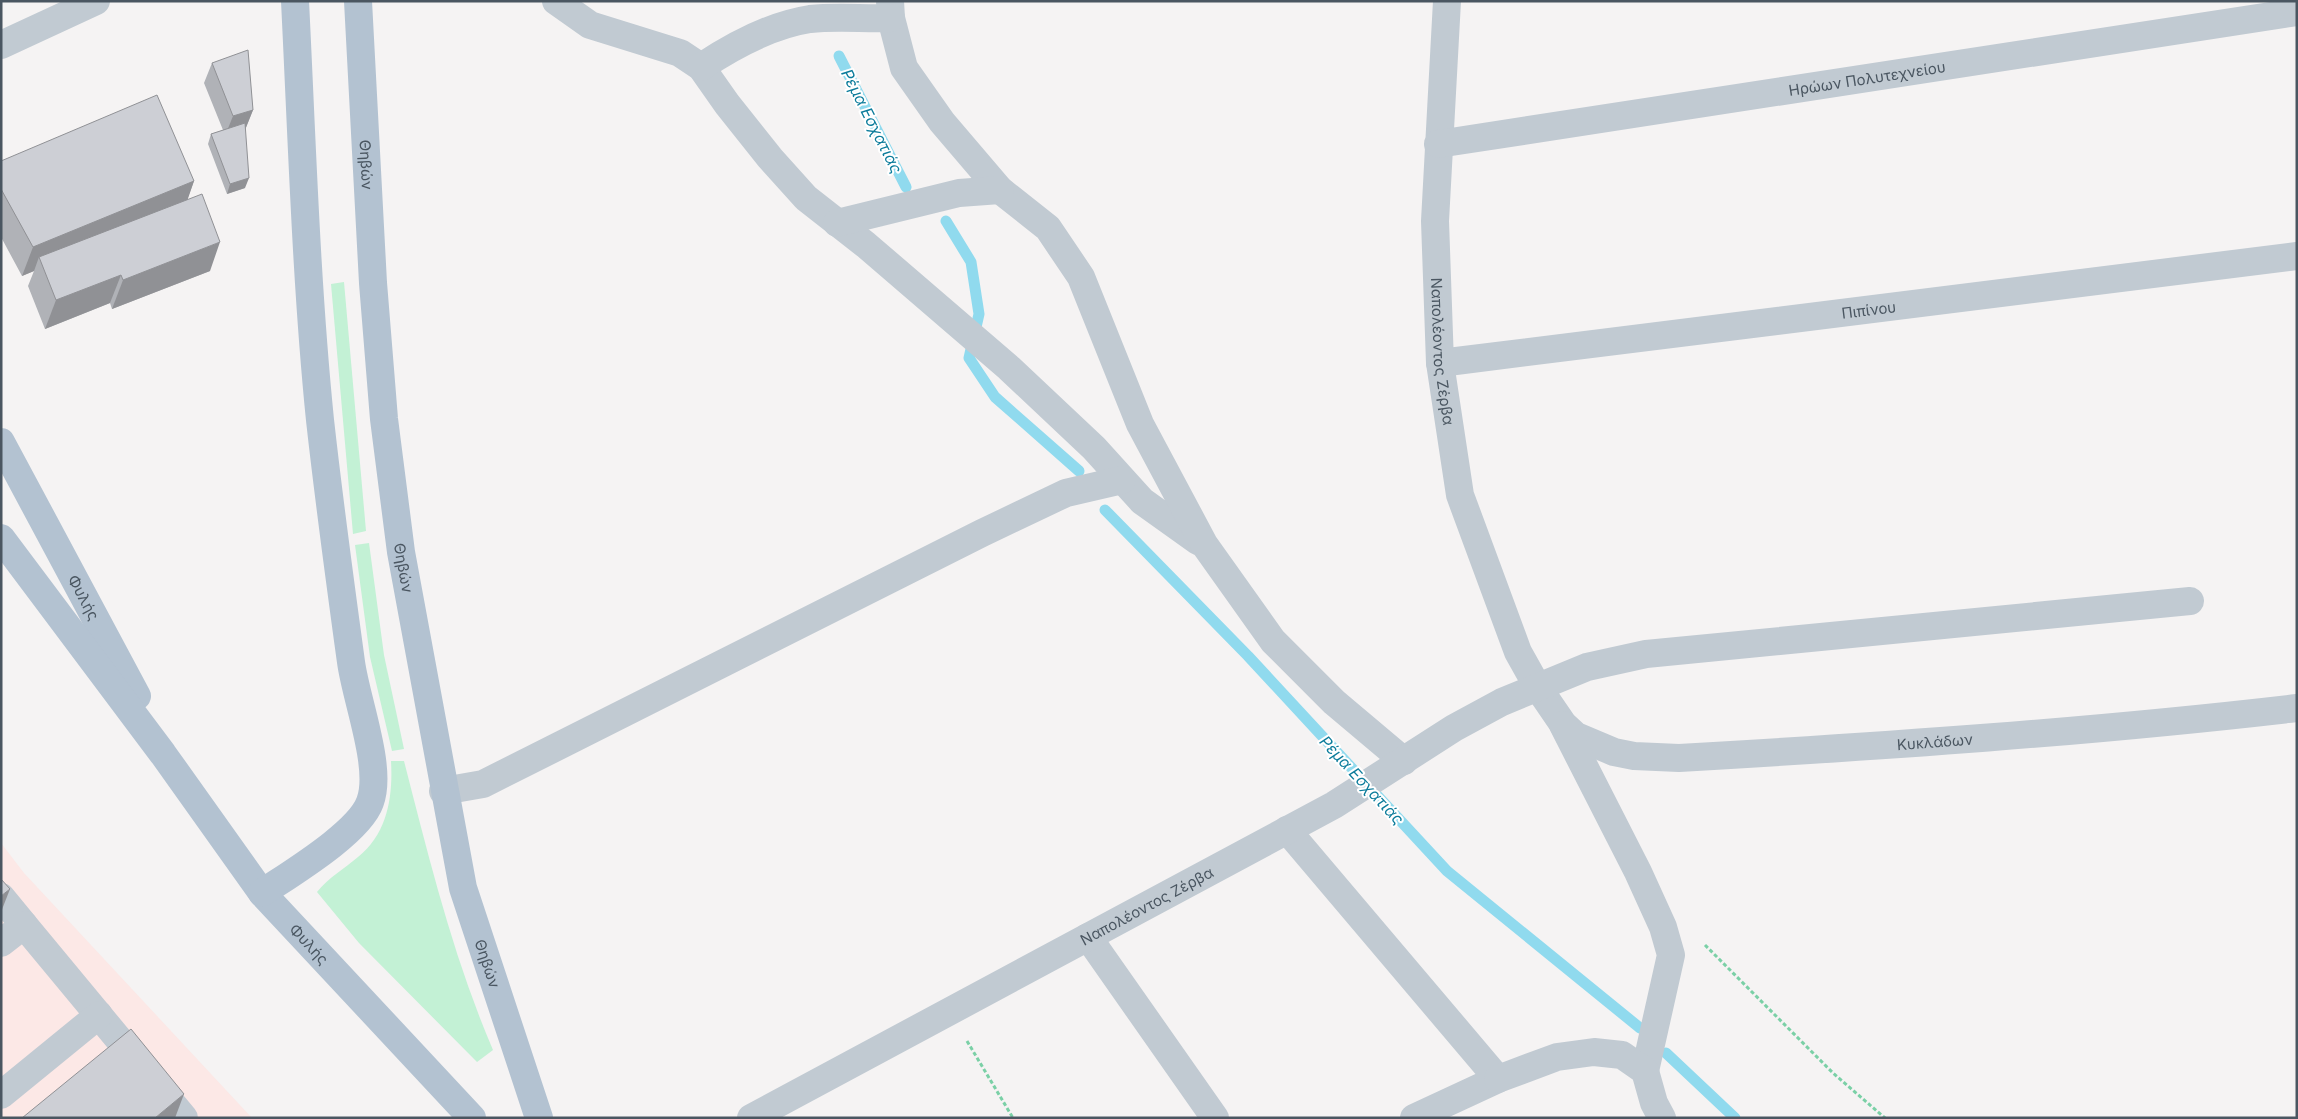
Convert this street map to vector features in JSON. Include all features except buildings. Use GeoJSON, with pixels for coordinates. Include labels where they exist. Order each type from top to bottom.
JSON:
{"type":"FeatureCollection","features":[{"type":"Feature","properties":{"kind":"main road"},"geometry":{"type":"LineString","coordinates":[[262,893],[356,825],[370,803],[374,784],[370,748],[352,668],[320,420],[309,278],[295,1]]}},
{"type":"Feature","properties":{"kind":"main road","name":"Θηβών"},"geometry":{"type":"LineString","coordinates":[[358,1],[373,283],[384,419],[401,552],[443,791],[463,888],[539,1118]]}},
{"type":"Feature","properties":{"kind":"main road","name":"Φυλής"},"geometry":{"type":"LineString","coordinates":[[1,442],[142,706],[164,754]]}},
{"type":"Feature","properties":{"kind":"main road","name":"Φυλής"},"geometry":{"type":"LineString","coordinates":[[1,538],[164,754],[262,893],[472,1118]]}},
{"type":"Feature","properties":{"kind":"street"},"geometry":{"type":"LineString","coordinates":[[1,44],[96,1]]}},
{"type":"Feature","properties":{"kind":"street"},"geometry":{"type":"LineString","coordinates":[[556,1],[590,25],[680,53],[702,67],[727,104],[770,158],[806,198],[1009,368],[1094,448],[1142,501],[1204,544]]}},
{"type":"Feature","properties":{"kind":"street","name":"Ναπολέοντος Ζέρβα"},"geometry":{"type":"LineString","coordinates":[[1447,1],[1435,221],[1440,363],[1460,495],[1518,652],[1536,686],[1570,730],[1638,872],[1659,919],[1671,955],[1645,1072]]}},
{"type":"Feature","properties":{"kind":"street"},"geometry":{"type":"LineString","coordinates":[[702,67],[731,47],[780,26],[811,19],[891,10],[904,68],[942,122],[1000,190],[1048,228],[1081,277],[1140,424],[1204,544],[1273,641],[1396,766]]}},
{"type":"Feature","properties":{"kind":"street","name":"Ηρώων Πολυτεχνείου"},"geometry":{"type":"LineString","coordinates":[[1438,144],[2297,12]]}},
{"type":"Feature","properties":{"kind":"street"},"geometry":{"type":"LineString","coordinates":[[837,223],[959,193],[1000,190]]}},
{"type":"Feature","properties":{"kind":"street","name":"Πιπίνου"},"geometry":{"type":"LineString","coordinates":[[1440,363],[2297,256]]}},
{"type":"Feature","properties":{"kind":"street"},"geometry":{"type":"LineString","coordinates":[[443,791],[483,784],[982,533],[1066,493],[1122,480]]}},
{"type":"Feature","properties":{"kind":"street"},"geometry":{"type":"LineString","coordinates":[[1536,686],[1587,667],[1646,654],[2190,602]]}},
{"type":"Feature","properties":{"kind":"street","name":"Ναπολέοντος Ζέρβα"},"geometry":{"type":"LineString","coordinates":[[751,1118],[1334,805],[1478,714],[1536,686]]}},
{"type":"Feature","properties":{"kind":"street","name":"Κυκλάδων"},"geometry":{"type":"LineString","coordinates":[[1570,730],[1614,752],[1634,756],[1679,758],[1948,741],[2297,708]]}},
{"type":"Feature","properties":{"kind":"street"},"geometry":{"type":"LineString","coordinates":[[1287,830],[1498,1079]]}},
{"type":"Feature","properties":{"kind":"street"},"geometry":{"type":"LineString","coordinates":[[1,897],[184,1118]]}},
{"type":"Feature","properties":{"kind":"street"},"geometry":{"type":"LineString","coordinates":[[1,943],[24,925]]}},
{"type":"Feature","properties":{"kind":"street"},"geometry":{"type":"LineString","coordinates":[[1088,937],[1216,1118]]}},
{"type":"Feature","properties":{"kind":"street"},"geometry":{"type":"LineString","coordinates":[[1,1095],[99,1014]]}},
{"type":"Feature","properties":{"kind":"street"},"geometry":{"type":"LineString","coordinates":[[1415,1118],[1498,1079],[1557,1057],[1594,1052],[1622,1055],[1645,1072],[1654,1102],[1662,1118]]}},
{"type":"Feature","properties":{"kind":"path"},"geometry":{"type":"LineString","coordinates":[[1659,919],[1685,929],[1716,954],[1833,1073],[1885,1118]]}},
{"type":"Feature","properties":{"kind":"path"},"geometry":{"type":"LineString","coordinates":[[948,1012],[1013,1118]]}},
{"type":"Feature","properties":{"kind":"shaded area"},"geometry":{"type":"Polygon","coordinates":[[[1,843],[24,873],[252,1118],[1,1118],[1,843]]]}},
{"type":"Feature","properties":{"kind":"green space"},"geometry":{"type":"Polygon","coordinates":[[[344,282],[366,531],[353,534],[331,284],[344,282]]]}},
{"type":"Feature","properties":{"kind":"green space"},"geometry":{"type":"Polygon","coordinates":[[[369,543],[384,655],[404,749],[392,751],[370,657],[355,545],[369,543]]]}},
{"type":"Feature","properties":{"kind":"green space"},"geometry":{"type":"Polygon","coordinates":[[[391,761],[404,761],[454,943],[493,1050],[477,1062],[359,943],[317,892],[332,877],[358,857],[376,837],[382,825],[389,800],[391,761]]]}},
{"type":"Feature","properties":{"kind":"waterway","name":"Ρέμα Εσχατιάς"},"geometry":{"type":"LineString","coordinates":[[839,56],[906,187]]}},
{"type":"Feature","properties":{"kind":"waterway","name":"Ρέμα Εσχατιάς"},"geometry":{"type":"LineString","coordinates":[[946,221],[971,262],[979,314],[969,358],[995,397],[1079,471]]}},
{"type":"Feature","properties":{"kind":"waterway","name":"Ρέμα Εσχατιάς"},"geometry":{"type":"LineString","coordinates":[[1105,510],[1248,656],[1447,871],[1640,1028]]}},
{"type":"Feature","properties":{"kind":"waterway","name":"Ρέμα Εσχατιάς"},"geometry":{"type":"LineString","coordinates":[[1666,1053],[1735,1118]]}}]}
